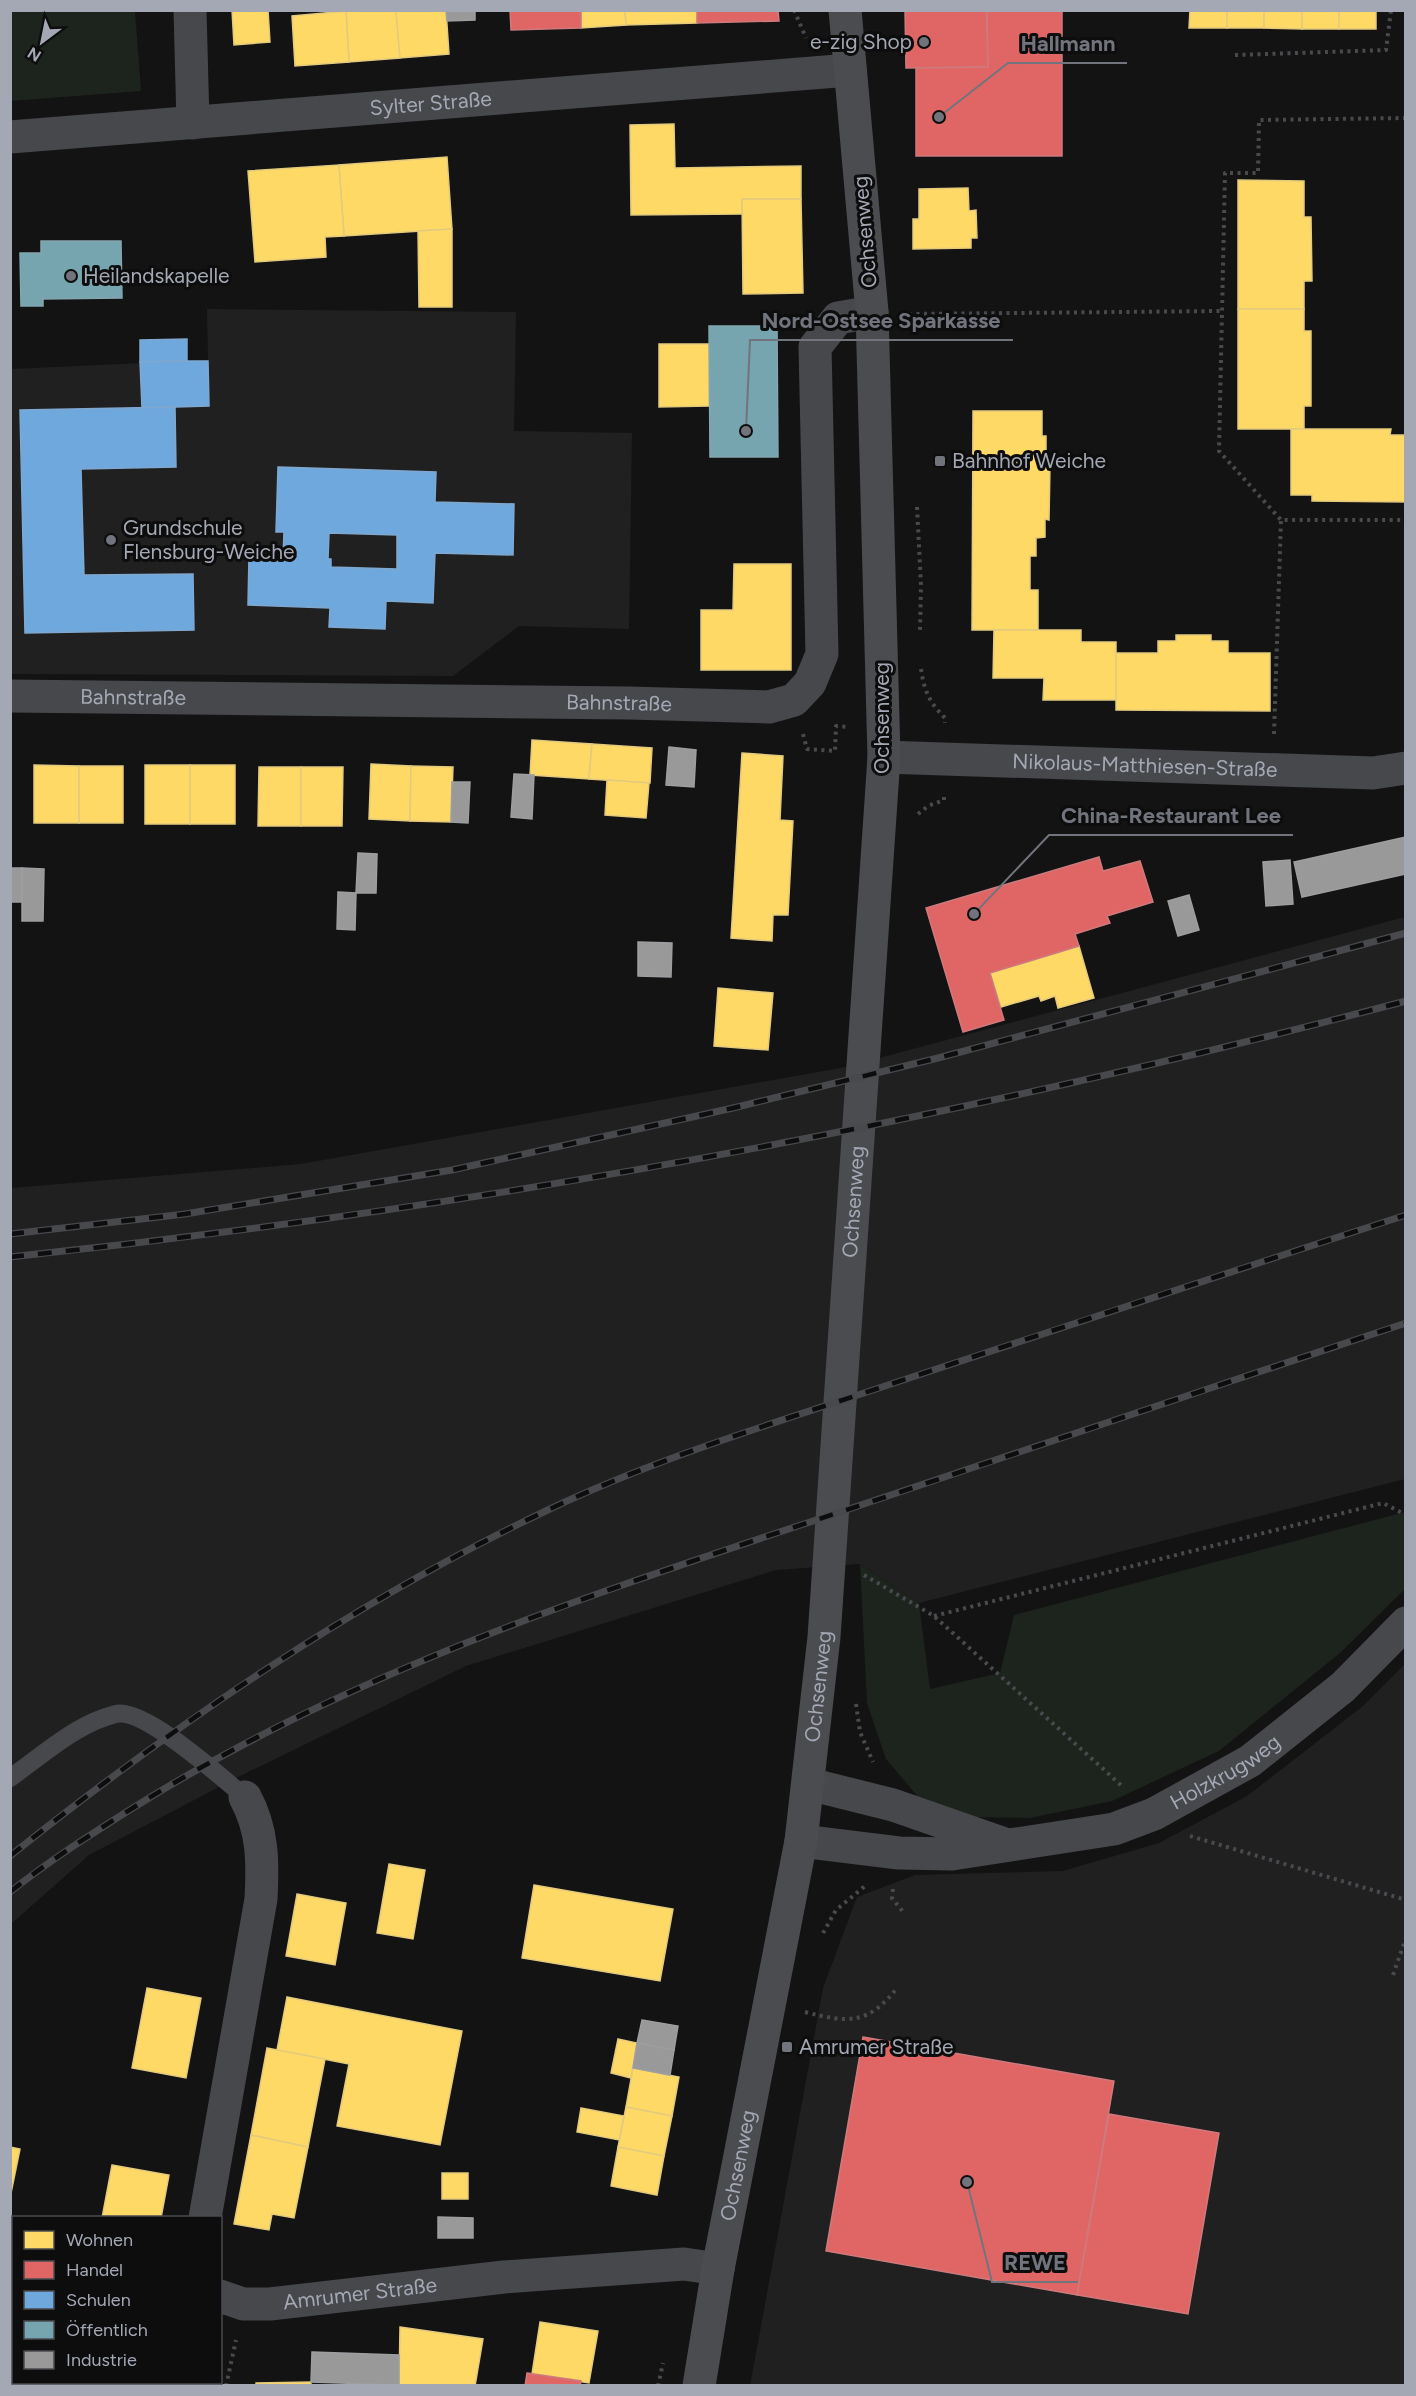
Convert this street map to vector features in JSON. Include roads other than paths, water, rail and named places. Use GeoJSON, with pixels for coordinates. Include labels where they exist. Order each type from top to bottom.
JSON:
{"type":"FeatureCollection","features":[{"type":"Feature","properties":{"kind":"main road","name":"Ochsenweg"},"geometry":{"type":"LineString","coordinates":[[699,2385],[718,2269],[801,1841],[809,1784],[824,1625],[884,757],[886,313],[850,70],[845,10]]}},
{"type":"Feature","properties":{"kind":"street"},"geometry":{"type":"LineString","coordinates":[[190,10],[193,123]]}},
{"type":"Feature","properties":{"kind":"street","name":"Sylter Straße"},"geometry":{"type":"LineString","coordinates":[[10,137],[850,70]]}},
{"type":"Feature","properties":{"kind":"street","name":"Bahnstraße"},"geometry":{"type":"LineString","coordinates":[[10,696],[629,703],[769,707],[794,700],[810,683],[822,654],[814,347],[838,318],[886,313]]}},
{"type":"Feature","properties":{"kind":"street","name":"Nikolaus-Matthiesen-Straße"},"geometry":{"type":"LineString","coordinates":[[884,757],[1373,773],[1406,768]]}},
{"type":"Feature","properties":{"kind":"street","name":"Holzkrugweg"},"geometry":{"type":"LineString","coordinates":[[801,1841],[899,1853],[952,1854],[1114,1829],[1154,1814],[1250,1761],[1343,1687],[1406,1623]]}},
{"type":"Feature","properties":{"kind":"street","name":"Holzkrugweg"},"geometry":{"type":"LineString","coordinates":[[809,1784],[893,1805],[1006,1845]]}},
{"type":"Feature","properties":{"kind":"street"},"geometry":{"type":"LineString","coordinates":[[205,2216],[261,1899],[263,1857],[256,1818],[245,1797]]}},
{"type":"Feature","properties":{"kind":"street","name":"Amrumer Straße"},"geometry":{"type":"LineString","coordinates":[[232,2300],[313,2300],[504,2277],[672,2265],[718,2269]]}},
{"type":"Feature","properties":{"kind":"lane"},"geometry":{"type":"LineString","coordinates":[[10,1778],[78,1730],[118,1713],[141,1719],[168,1735],[245,1797]]}},
{"type":"Feature","properties":{"kind":"railway"},"geometry":{"type":"LineString","coordinates":[[10,1234],[185,1214],[452,1170],[733,1108],[938,1058],[1406,933]]}},
{"type":"Feature","properties":{"kind":"railway"},"geometry":{"type":"LineString","coordinates":[[10,1257],[186,1237],[362,1213],[713,1156],[1061,1085],[1234,1045],[1406,1001]]}},
{"type":"Feature","properties":{"kind":"railway"},"geometry":{"type":"LineString","coordinates":[[10,1856],[139,1758],[271,1666],[409,1582],[552,1508],[634,1473],[718,1442],[1406,1215]]}},
{"type":"Feature","properties":{"kind":"railway"},"geometry":{"type":"LineString","coordinates":[[10,1892],[136,1806],[216,1759],[297,1717],[463,1644],[633,1581],[1406,1323]]}},
{"type":"Feature","properties":{"kind":"place","name":"e-zig Shop"},"geometry":{"type":"Point","coordinates":[924,42]}},
{"type":"Feature","properties":{"kind":"place","name":"Hallmann"},"geometry":{"type":"Point","coordinates":[939,117]}},
{"type":"Feature","properties":{"kind":"place","name":"Heilandskapelle"},"geometry":{"type":"Point","coordinates":[71,276]}},
{"type":"Feature","properties":{"kind":"place","name":"Nord-Ostsee Sparkasse"},"geometry":{"type":"Point","coordinates":[746,431]}},
{"type":"Feature","properties":{"kind":"place","name":"Bahnhof Weiche"},"geometry":{"type":"Point","coordinates":[940,461]}},
{"type":"Feature","properties":{"kind":"place","name":"Grundschule Flensburg-Weiche"},"geometry":{"type":"Point","coordinates":[111,540]}},
{"type":"Feature","properties":{"kind":"place","name":"China-Restaurant Lee"},"geometry":{"type":"Point","coordinates":[974,914]}},
{"type":"Feature","properties":{"kind":"place","name":"Amrumer Straße"},"geometry":{"type":"Point","coordinates":[787,2047]}},
{"type":"Feature","properties":{"kind":"place","name":"REWE"},"geometry":{"type":"Point","coordinates":[967,2182]}}]}
